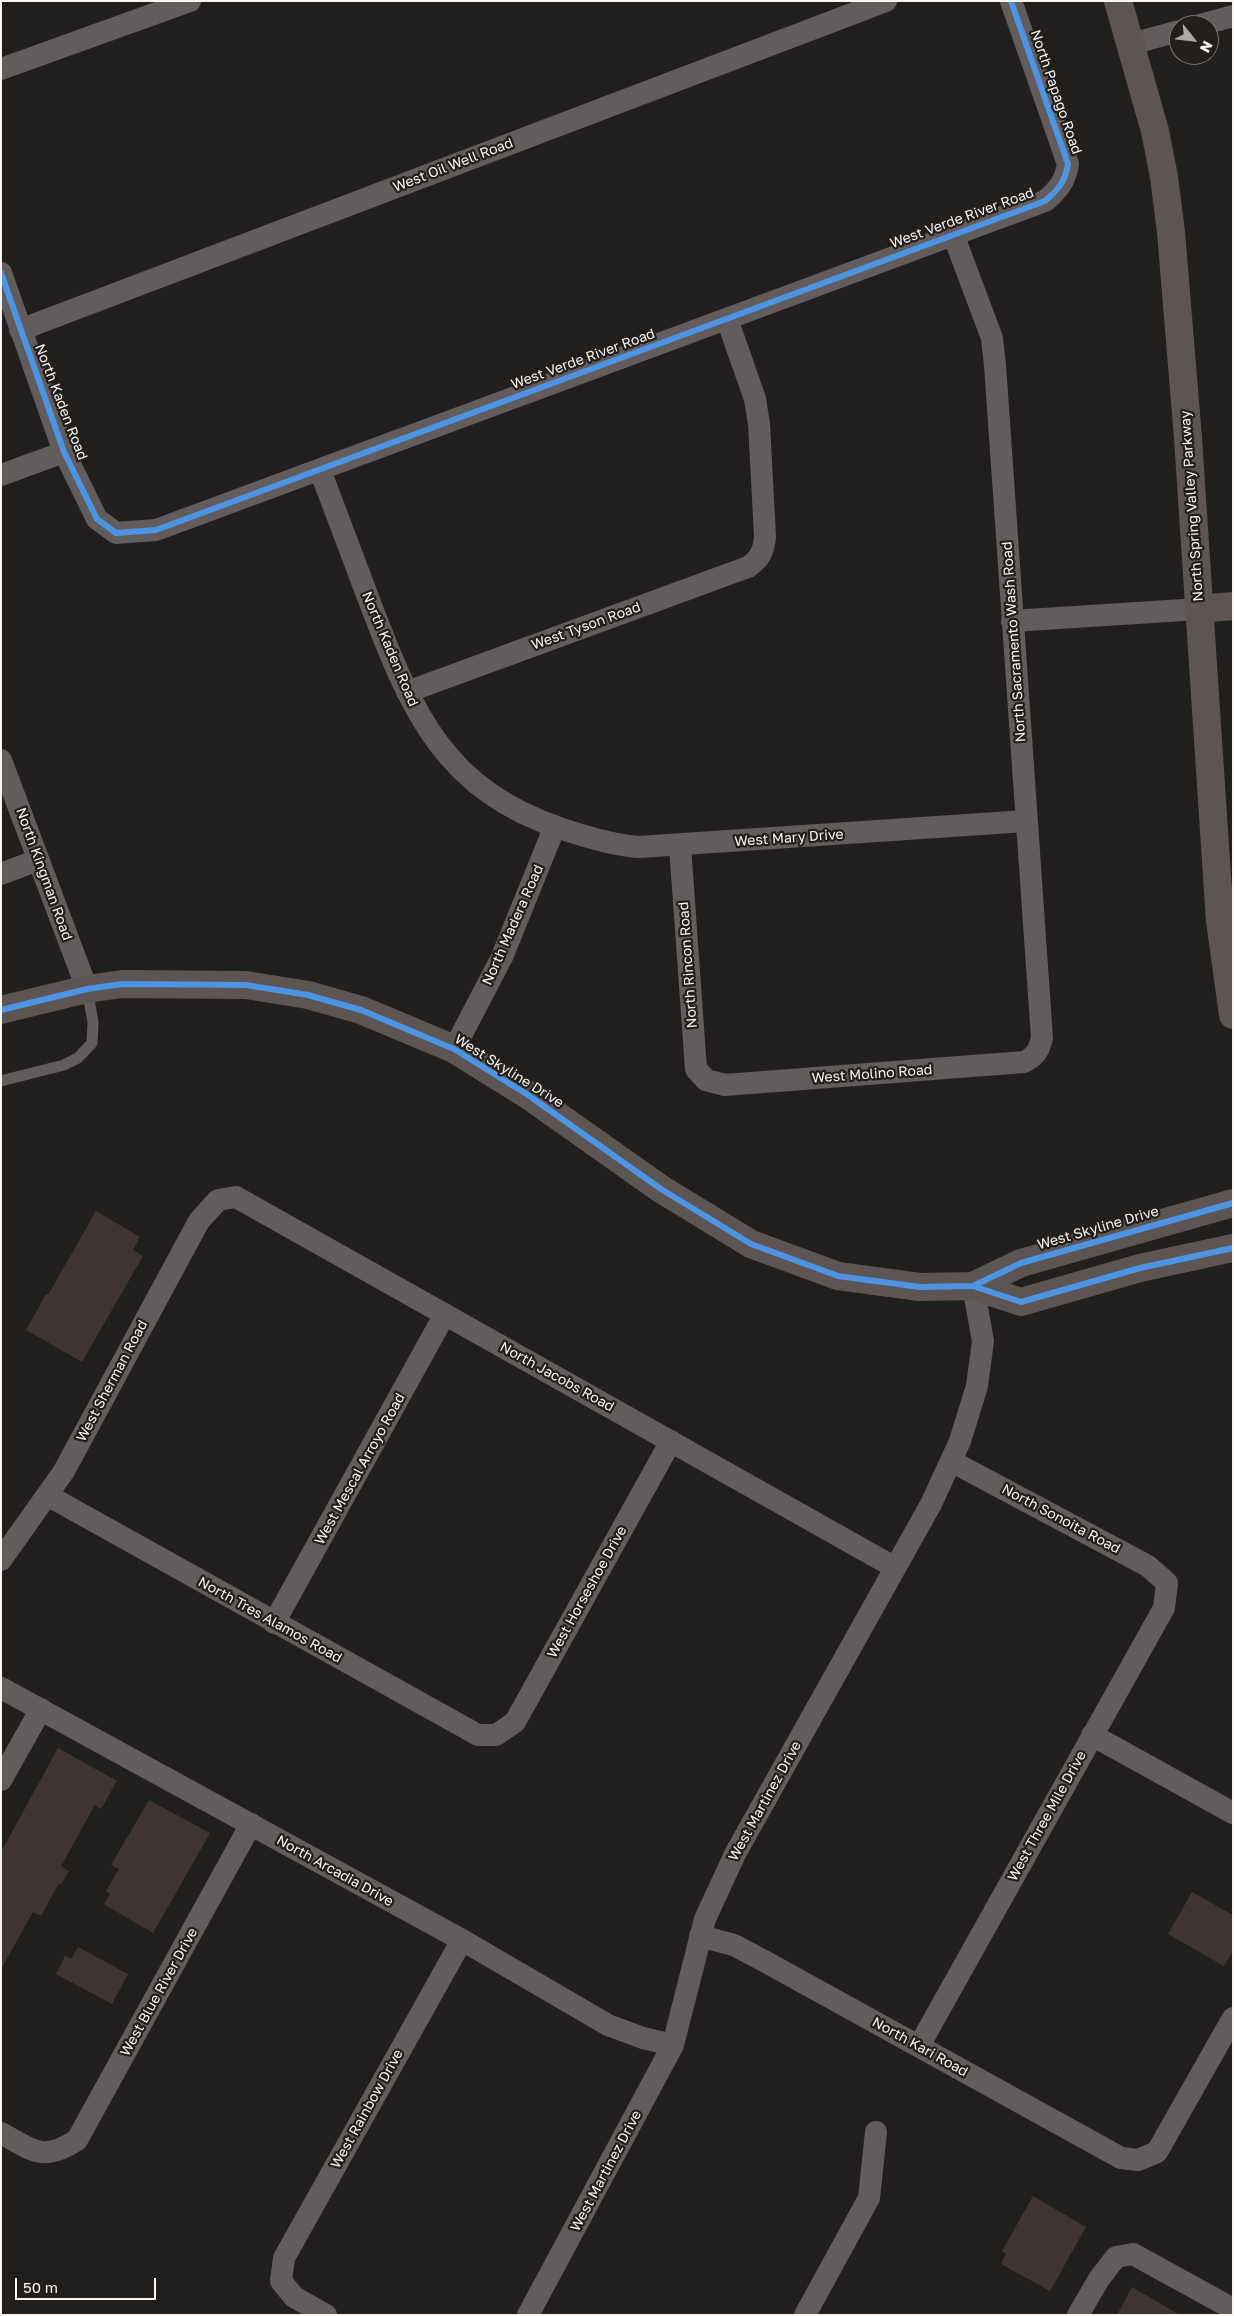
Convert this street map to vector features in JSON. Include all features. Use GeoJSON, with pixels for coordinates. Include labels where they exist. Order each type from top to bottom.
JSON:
{"type":"FeatureCollection","features":[{"type":"Feature","properties":{"kind":"street"},"geometry":{"type":"LineString","coordinates":[[1,69],[190,1]]}},
{"type":"Feature","properties":{"kind":"street","name":"West Oil Well Road"},"geometry":{"type":"LineString","coordinates":[[20,330],[886,1]]}},
{"type":"Feature","properties":{"kind":"street","name":"North Papago Road"},"geometry":{"type":"LineString","coordinates":[[1011,1],[1068,164],[1065,179],[1057,190]]}},
{"type":"Feature","properties":{"kind":"street","name":"North Spring Valley Parkway"},"geometry":{"type":"LineString","coordinates":[[1118,1],[1155,131],[1165,186],[1187,428],[1220,922],[1233,1015]]}},
{"type":"Feature","properties":{"kind":"street"},"geometry":{"type":"LineString","coordinates":[[1219,20],[1233,16]]}},
{"type":"Feature","properties":{"kind":"street"},"geometry":{"type":"LineString","coordinates":[[1131,44],[1169,34]]}},
{"type":"Feature","properties":{"kind":"street","name":"West Verde River Road"},"geometry":{"type":"LineString","coordinates":[[112,530],[116,533],[156,530],[1045,201],[1057,190]]}},
{"type":"Feature","properties":{"kind":"street","name":"North Sacramento Wash Road"},"geometry":{"type":"LineString","coordinates":[[953,234],[992,338],[1042,1038],[1035,1055]]}},
{"type":"Feature","properties":{"kind":"street","name":"North Kaden Road"},"geometry":{"type":"LineString","coordinates":[[1,273],[64,452],[97,519],[112,530]]}},
{"type":"Feature","properties":{"kind":"street","name":"West Tyson Road"},"geometry":{"type":"LineString","coordinates":[[407,692],[748,567],[757,561],[761,554],[765,536],[758,424],[754,399],[727,319]]}},
{"type":"Feature","properties":{"kind":"street"},"geometry":{"type":"LineString","coordinates":[[1,475],[64,452]]}},
{"type":"Feature","properties":{"kind":"street","name":"North Kaden Road"},"geometry":{"type":"LineString","coordinates":[[320,470],[395,668],[423,723],[443,750],[466,774],[507,805],[530,818],[555,826]]}},
{"type":"Feature","properties":{"kind":"street"},"geometry":{"type":"LineString","coordinates":[[1012,621],[1233,606]]}},
{"type":"Feature","properties":{"kind":"street","name":"North Kingman Road"},"geometry":{"type":"LineString","coordinates":[[1,760],[87,989]]}},
{"type":"Feature","properties":{"kind":"street","name":"West Mary Drive"},"geometry":{"type":"LineString","coordinates":[[555,826],[615,845],[639,847],[680,846],[1026,821]]}},
{"type":"Feature","properties":{"kind":"street","name":"North Madera Road"},"geometry":{"type":"LineString","coordinates":[[454,1049],[502,957],[555,826]]}},
{"type":"Feature","properties":{"kind":"street","name":"North Rincon Road"},"geometry":{"type":"LineString","coordinates":[[680,846],[696,1069],[706,1080]]}},
{"type":"Feature","properties":{"kind":"street"},"geometry":{"type":"LineString","coordinates":[[1,874],[38,860]]}},
{"type":"Feature","properties":{"kind":"street","name":"West Skyline Drive"},"geometry":{"type":"LineString","coordinates":[[1,1010],[87,989],[122,984],[246,985],[308,995],[361,1010],[454,1049],[528,1095],[661,1189],[751,1244],[838,1276],[920,1287],[973,1286],[1021,1302],[1140,1268],[1233,1248]]}},
{"type":"Feature","properties":{"kind":"street","name":"West Molino Road"},"geometry":{"type":"LineString","coordinates":[[706,1080],[725,1085],[1015,1063],[1024,1062],[1035,1055]]}},
{"type":"Feature","properties":{"kind":"street","name":"North Jacobs Road"},"geometry":{"type":"LineString","coordinates":[[218,1200],[236,1197],[894,1567]]}},
{"type":"Feature","properties":{"kind":"street","name":"West Sherman Road"},"geometry":{"type":"LineString","coordinates":[[1,1560],[64,1470],[199,1221],[218,1200]]}},
{"type":"Feature","properties":{"kind":"street","name":"West Skyline Drive"},"geometry":{"type":"LineString","coordinates":[[973,1286],[1021,1263],[1233,1203]]}},
{"type":"Feature","properties":{"kind":"street","name":"West Martinez Drive"},"geometry":{"type":"LineString","coordinates":[[528,2315],[673,2045],[705,1919],[735,1854],[930,1504],[960,1441],[977,1386],[983,1341],[973,1286]]}},
{"type":"Feature","properties":{"kind":"street","name":"West Mescal Arroyo Road"},"geometry":{"type":"LineString","coordinates":[[274,1623],[445,1314]]}},
{"type":"Feature","properties":{"kind":"street","name":"West Horseshoe Drive"},"geometry":{"type":"LineString","coordinates":[[496,1735],[514,1722],[671,1442]]}},
{"type":"Feature","properties":{"kind":"street","name":"North Sonoita Road"},"geometry":{"type":"LineString","coordinates":[[951,1461],[1148,1566],[1167,1583]]}},
{"type":"Feature","properties":{"kind":"street","name":"North Tres Alamos Road"},"geometry":{"type":"LineString","coordinates":[[47,1495],[478,1735],[496,1735]]}},
{"type":"Feature","properties":{"kind":"street","name":"West Three Mile Drive"},"geometry":{"type":"LineString","coordinates":[[919,2046],[1164,1608],[1167,1583]]}},
{"type":"Feature","properties":{"kind":"street","name":"North Arcadia Drive"},"geometry":{"type":"LineString","coordinates":[[1,1688],[462,1940],[608,2025],[643,2038],[673,2045]]}},
{"type":"Feature","properties":{"kind":"street"},"geometry":{"type":"LineString","coordinates":[[1,1780],[40,1709]]}},
{"type":"Feature","properties":{"kind":"street"},"geometry":{"type":"LineString","coordinates":[[1092,1735],[1233,1814]]}},
{"type":"Feature","properties":{"kind":"street","name":"West Blue River Drive"},"geometry":{"type":"LineString","coordinates":[[1,2134],[34,2151],[59,2152],[77,2140],[251,1824]]}},
{"type":"Feature","properties":{"kind":"street","name":"North Kari Road"},"geometry":{"type":"LineString","coordinates":[[700,1936],[742,1949],[1121,2158],[1138,2160],[1157,2152],[1233,2018]]}},
{"type":"Feature","properties":{"kind":"street","name":"West Rainbow Drive"},"geometry":{"type":"LineString","coordinates":[[326,2315],[294,2297],[281,2282],[284,2258],[462,1940]]}},
{"type":"Feature","properties":{"kind":"street"},"geometry":{"type":"LineString","coordinates":[[805,2315],[870,2198],[876,2132]]}},
{"type":"Feature","properties":{"kind":"street"},"geometry":{"type":"LineString","coordinates":[[1078,2315],[1099,2279],[1116,2257],[1133,2254],[1233,2309]]}},
{"type":"Feature","properties":{"kind":"lane"},"geometry":{"type":"LineString","coordinates":[[1,1080],[64,1065],[78,1058],[92,1043],[93,1022],[87,989]]}},
{"type":"Feature","properties":{"kind":"building"},"geometry":{"type":"Polygon","coordinates":[[[96,1211],[140,1237],[133,1250],[143,1256],[82,1362],[26,1330],[96,1211]]]}},
{"type":"Feature","properties":{"kind":"building"},"geometry":{"type":"Polygon","coordinates":[[[58,1748],[117,1781],[101,1809],[95,1805],[61,1866],[69,1871],[61,1885],[59,1883],[41,1916],[33,1912],[1,1969],[1,1852],[58,1748]]]}},
{"type":"Feature","properties":{"kind":"building"},"geometry":{"type":"Polygon","coordinates":[[[149,1800],[210,1833],[153,1933],[104,1904],[110,1894],[106,1891],[119,1869],[111,1865],[149,1800]]]}},
{"type":"Feature","properties":{"kind":"building"},"geometry":{"type":"Polygon","coordinates":[[[1192,1892],[1233,1915],[1233,1951],[1224,1966],[1168,1934],[1192,1892]]]}},
{"type":"Feature","properties":{"kind":"building"},"geometry":{"type":"Polygon","coordinates":[[[78,1947],[128,1974],[112,2004],[56,1974],[65,1956],[71,1959],[78,1947]]]}},
{"type":"Feature","properties":{"kind":"building"},"geometry":{"type":"Polygon","coordinates":[[[1033,2196],[1086,2227],[1050,2291],[1001,2264],[1006,2254],[1002,2251],[1033,2196]]]}},
{"type":"Feature","properties":{"kind":"building"},"geometry":{"type":"Polygon","coordinates":[[[1132,2287],[1180,2315],[1117,2315],[1132,2287]]]}},
{"type":"Feature","properties":{"kind":"cycle path"},"geometry":{"type":"LineString","coordinates":[[1,273],[64,452],[97,519],[116,533],[156,530],[1045,201],[1060,185],[1068,164],[1011,1]]}},
{"type":"Feature","properties":{"kind":"cycle path"},"geometry":{"type":"LineString","coordinates":[[1,1010],[87,989],[122,984],[246,985],[308,995],[361,1010],[454,1049],[528,1095],[661,1189],[751,1244],[838,1276],[920,1287],[973,1286],[1021,1302],[1140,1268],[1233,1248]]}},
{"type":"Feature","properties":{"kind":"cycle path"},"geometry":{"type":"LineString","coordinates":[[973,1286],[1021,1263],[1233,1203]]}}]}
